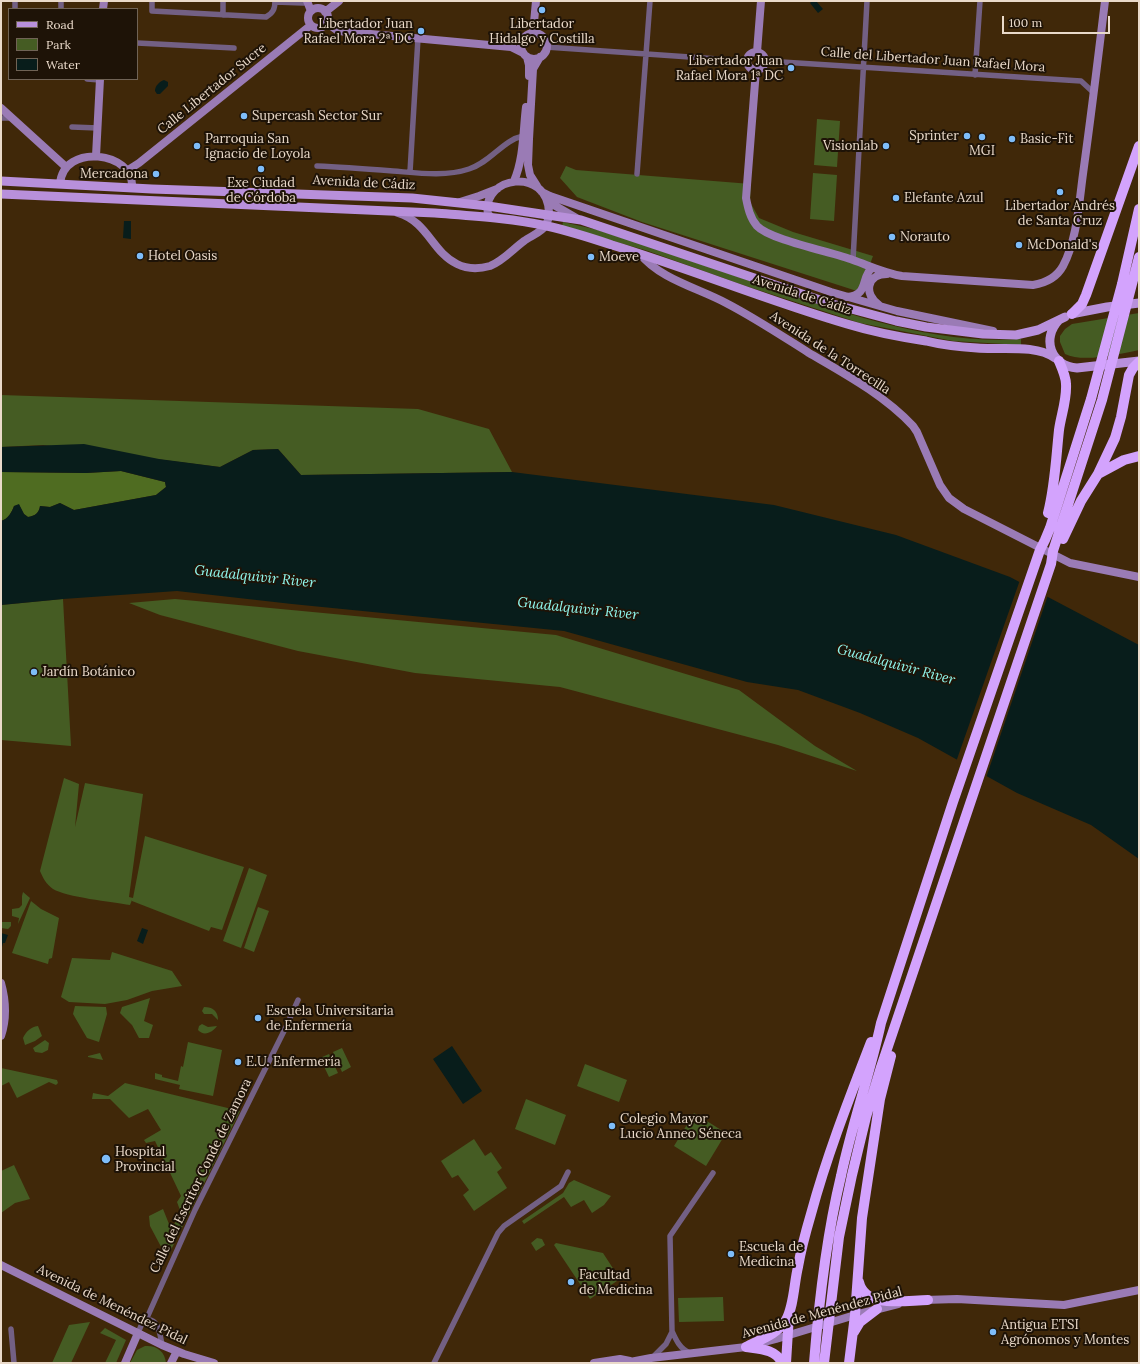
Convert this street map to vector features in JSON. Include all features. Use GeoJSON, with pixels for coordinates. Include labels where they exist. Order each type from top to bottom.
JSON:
{"type":"FeatureCollection","features":[{"type":"Feature","properties":{"kind":"highway"},"geometry":{"type":"LineString","coordinates":[[1068,315],[1082,304],[1086,295],[1139,146]]}},
{"type":"Feature","properties":{"kind":"highway"},"geometry":{"type":"LineString","coordinates":[[1047,527],[1092,399],[1122,284],[1139,209]]}},
{"type":"Feature","properties":{"kind":"highway"},"geometry":{"type":"LineString","coordinates":[[1063,532],[1102,400],[1139,257]]}},
{"type":"Feature","properties":{"kind":"highway"},"geometry":{"type":"LineString","coordinates":[[814,1363],[822,1284],[840,1176],[855,1118],[877,1044],[881,1023],[953,802],[1040,550],[1045,540],[1052,498],[1059,429],[1066,392],[1065,377],[1057,359]]}},
{"type":"Feature","properties":{"kind":"highway"},"geometry":{"type":"LineString","coordinates":[[824,1363],[841,1229],[866,1117],[881,1067],[1050,564],[1053,551],[1081,500],[1098,474],[1115,438],[1121,417],[1129,375],[1139,361]]}},
{"type":"Feature","properties":{"kind":"highway"},"geometry":{"type":"LineString","coordinates":[[1098,474],[1124,460],[1139,456]]}},
{"type":"Feature","properties":{"kind":"highway"},"geometry":{"type":"LineString","coordinates":[[786,1363],[792,1335],[790,1311],[798,1266],[811,1214],[827,1160],[847,1104],[872,1041],[881,1023]]}},
{"type":"Feature","properties":{"kind":"highway"},"geometry":{"type":"LineString","coordinates":[[849,1363],[852,1337],[852,1316],[858,1276],[862,1218],[880,1100],[891,1055],[892,1036]]}},
{"type":"Feature","properties":{"kind":"highway"},"geometry":{"type":"LineString","coordinates":[[858,1276],[861,1288],[874,1299],[889,1301],[928,1300]]}},
{"type":"Feature","properties":{"kind":"highway"},"geometry":{"type":"LineString","coordinates":[[852,1337],[860,1322],[877,1309]]}},
{"type":"Feature","properties":{"kind":"highway"},"geometry":{"type":"LineString","coordinates":[[746,1346],[776,1330],[783,1324],[790,1311]]}},
{"type":"Feature","properties":{"kind":"highway"},"geometry":{"type":"LineString","coordinates":[[746,1346],[772,1352],[780,1359],[782,1363]]}},
{"type":"Feature","properties":{"kind":"main road","name":"Avenida de Cádiz"},"geometry":{"type":"LineString","coordinates":[[1,181],[132,188],[412,198],[549,214],[581,220],[835,305],[880,318],[957,331],[1016,335],[1038,330],[1068,315],[1107,307],[1139,303]]}},
{"type":"Feature","properties":{"kind":"main road"},"geometry":{"type":"LineString","coordinates":[[60,184],[60,196]]}},
{"type":"Feature","properties":{"kind":"main road"},"geometry":{"type":"LineString","coordinates":[[77,197],[92,192],[125,194],[132,188]]}},
{"type":"Feature","properties":{"kind":"main road","name":"Avenida de Cádiz"},"geometry":{"type":"LineString","coordinates":[[1,194],[393,211],[491,217],[546,226],[640,254],[848,324],[892,335],[936,343],[977,348],[1036,350],[1048,353],[1069,367],[1077,368],[1139,361]]}},
{"type":"Feature","properties":{"kind":"main road"},"geometry":{"type":"LineString","coordinates":[[1057,359],[1050,346],[1051,333],[1056,324],[1068,315]]}},
{"type":"Feature","properties":{"kind":"street"},"geometry":{"type":"LineString","coordinates":[[152,1],[152,11],[266,16],[272,13],[275,7],[275,2],[303,3],[307,1],[311,11],[308,19],[311,25],[319,28],[327,23]]}},
{"type":"Feature","properties":{"kind":"street"},"geometry":{"type":"LineString","coordinates":[[223,1],[223,15]]}},
{"type":"Feature","properties":{"kind":"street"},"geometry":{"type":"LineString","coordinates":[[325,12],[338,1]]}},
{"type":"Feature","properties":{"kind":"street"},"geometry":{"type":"LineString","coordinates":[[534,33],[536,1]]}},
{"type":"Feature","properties":{"kind":"street"},"geometry":{"type":"LineString","coordinates":[[637,174],[650,1]]}},
{"type":"Feature","properties":{"kind":"street"},"geometry":{"type":"LineString","coordinates":[[757,52],[761,1]]}},
{"type":"Feature","properties":{"kind":"street"},"geometry":{"type":"LineString","coordinates":[[850,259],[864,68],[867,1]]}},
{"type":"Feature","properties":{"kind":"street"},"geometry":{"type":"LineString","coordinates":[[975,75],[980,1]]}},
{"type":"Feature","properties":{"kind":"street"},"geometry":{"type":"LineString","coordinates":[[756,70],[746,198],[748,210],[757,227],[771,235],[850,259],[873,269],[891,274],[1033,285],[1045,282],[1057,274],[1063,266],[1070,248],[1076,220],[1094,93],[1105,1]]}},
{"type":"Feature","properties":{"kind":"street"},"geometry":{"type":"LineString","coordinates":[[311,11],[320,9],[325,12],[327,23]]}},
{"type":"Feature","properties":{"kind":"street"},"geometry":{"type":"LineString","coordinates":[[327,23],[338,31],[511,47],[533,58],[540,57]]}},
{"type":"Feature","properties":{"kind":"street","name":"Calle Libertador Sucre"},"geometry":{"type":"LineString","coordinates":[[128,170],[139,163],[311,25]]}},
{"type":"Feature","properties":{"kind":"street"},"geometry":{"type":"LineString","coordinates":[[511,47],[517,44],[526,35],[534,33],[545,39],[545,51],[533,69],[528,165],[530,175],[547,201],[549,214],[546,226]]}},
{"type":"Feature","properties":{"kind":"street"},"geometry":{"type":"LineString","coordinates":[[410,172],[418,38]]}},
{"type":"Feature","properties":{"kind":"street"},"geometry":{"type":"LineString","coordinates":[[457,203],[473,199],[506,183],[514,181],[520,164],[529,75],[525,55],[521,49],[522,40]]}},
{"type":"Feature","properties":{"kind":"street"},"geometry":{"type":"LineString","coordinates":[[138,43],[234,48]]}},
{"type":"Feature","properties":{"kind":"street"},"geometry":{"type":"LineString","coordinates":[[546,47],[747,61]]}},
{"type":"Feature","properties":{"kind":"street"},"geometry":{"type":"LineString","coordinates":[[757,52],[764,56],[766,61],[764,67],[756,70],[751,68],[747,61],[749,55],[757,52]]}},
{"type":"Feature","properties":{"kind":"street","name":"Calle del Libertador Juan Rafael Mora"},"geometry":{"type":"LineString","coordinates":[[766,61],[1081,81],[1094,93]]}},
{"type":"Feature","properties":{"kind":"street"},"geometry":{"type":"LineString","coordinates":[[96,156],[100,80]]}},
{"type":"Feature","properties":{"kind":"street"},"geometry":{"type":"LineString","coordinates":[[1,108],[66,167]]}},
{"type":"Feature","properties":{"kind":"street"},"geometry":{"type":"LineString","coordinates":[[1,118],[13,118]]}},
{"type":"Feature","properties":{"kind":"street"},"geometry":{"type":"LineString","coordinates":[[72,128],[98,128]]}},
{"type":"Feature","properties":{"kind":"street"},"geometry":{"type":"LineString","coordinates":[[317,166],[446,173],[470,169],[488,160],[511,140],[523,136]]}},
{"type":"Feature","properties":{"kind":"street"},"geometry":{"type":"LineString","coordinates":[[60,184],[62,172],[66,167],[74,161],[96,156],[115,162],[128,170],[132,182],[132,188]]}},
{"type":"Feature","properties":{"kind":"street","name":"Avenida de Cádiz"},"geometry":{"type":"LineString","coordinates":[[514,181],[524,181],[550,196],[847,297],[885,308],[958,325],[1016,335]]}},
{"type":"Feature","properties":{"kind":"street"},"geometry":{"type":"LineString","coordinates":[[491,217],[488,214],[488,206],[491,197],[498,188]]}},
{"type":"Feature","properties":{"kind":"street","name":"Avenida de Cádiz"},"geometry":{"type":"LineString","coordinates":[[547,201],[581,220]]}},
{"type":"Feature","properties":{"kind":"street","name":"Avenida de Cádiz"},"geometry":{"type":"LineString","coordinates":[[393,211],[407,216],[418,223],[445,256],[464,266],[475,268],[489,266],[497,262],[546,226]]}},
{"type":"Feature","properties":{"kind":"street","name":"Avenida de Cádiz"},"geometry":{"type":"LineString","coordinates":[[676,252],[700,256],[723,255]]}},
{"type":"Feature","properties":{"kind":"street","name":"Avenida de la Torrecilla"},"geometry":{"type":"LineString","coordinates":[[640,254],[665,275],[726,303],[866,387],[909,422],[917,432],[940,485],[949,498],[964,509],[1070,563],[1139,577]]}},
{"type":"Feature","properties":{"kind":"street"},"geometry":{"type":"LineString","coordinates":[[850,259],[862,269],[869,279],[871,298],[885,308]]}},
{"type":"Feature","properties":{"kind":"street"},"geometry":{"type":"LineString","coordinates":[[847,297],[854,296],[859,293],[865,283],[876,272],[873,269]]}},
{"type":"Feature","properties":{"kind":"street"},"geometry":{"type":"LineString","coordinates":[[869,279],[883,274],[891,274]]}},
{"type":"Feature","properties":{"kind":"street"},"geometry":{"type":"LineString","coordinates":[[1,983],[6,1007],[4,1026],[1,1036]]}},
{"type":"Feature","properties":{"kind":"street","name":"Calle del Escritor Conde de Zamora"},"geometry":{"type":"LineString","coordinates":[[138,1332],[143,1321],[146,1320],[195,1210],[298,1000]]}},
{"type":"Feature","properties":{"kind":"street"},"geometry":{"type":"LineString","coordinates":[[434,1363],[498,1233],[504,1226],[561,1186],[568,1172]]}},
{"type":"Feature","properties":{"kind":"street"},"geometry":{"type":"LineString","coordinates":[[651,1358],[666,1344],[672,1331],[670,1236],[713,1174]]}},
{"type":"Feature","properties":{"kind":"street","name":"Avenida de Menéndez Pidal"},"geometry":{"type":"LineString","coordinates":[[1,1265],[162,1345],[214,1363]]}},
{"type":"Feature","properties":{"kind":"street","name":"Avenida de Menéndez Pidal"},"geometry":{"type":"LineString","coordinates":[[594,1363],[620,1359],[628,1362],[746,1346],[792,1335],[892,1305],[928,1300],[957,1299],[1064,1305],[1139,1290]]}},
{"type":"Feature","properties":{"kind":"street"},"geometry":{"type":"LineString","coordinates":[[146,1320],[152,1320],[157,1325],[162,1345]]}},
{"type":"Feature","properties":{"kind":"street"},"geometry":{"type":"LineString","coordinates":[[11,1329],[14,1363]]}},
{"type":"Feature","properties":{"kind":"street"},"geometry":{"type":"LineString","coordinates":[[672,1331],[682,1349],[692,1354]]}},
{"type":"Feature","properties":{"kind":"street"},"geometry":{"type":"LineString","coordinates":[[125,1363],[138,1332]]}},
{"type":"Feature","properties":{"kind":"street"},"geometry":{"type":"LineString","coordinates":[[171,1363],[177,1351]]}},
{"type":"Feature","properties":{"kind":"green space"},"geometry":{"type":"Polygon","coordinates":[[[817,119],[840,121],[837,167],[814,165],[817,119]]]}},
{"type":"Feature","properties":{"kind":"green space"},"geometry":{"type":"Polygon","coordinates":[[[566,166],[576,170],[751,184],[750,202],[759,218],[793,232],[873,256],[860,292],[642,222],[577,197],[560,178],[566,166]]]}},
{"type":"Feature","properties":{"kind":"green space"},"geometry":{"type":"Polygon","coordinates":[[[813,173],[837,175],[834,221],[810,219],[813,173]]]}},
{"type":"Feature","properties":{"kind":"green space"},"geometry":{"type":"Polygon","coordinates":[[[563,222],[598,230],[825,306],[889,325],[955,337],[988,340],[1021,339],[1021,345],[953,341],[860,323],[743,285],[648,251],[562,226],[563,222]]]}},
{"type":"Feature","properties":{"kind":"green space"},"geometry":{"type":"Polygon","coordinates":[[[1139,313],[1139,350],[1091,358],[1073,357],[1065,354],[1060,342],[1060,336],[1065,329],[1072,324],[1139,313]]]}},
{"type":"Feature","properties":{"kind":"green space"},"geometry":{"type":"Polygon","coordinates":[[[1,395],[418,409],[489,429],[512,472],[301,475],[278,449],[253,450],[220,467],[43,445],[1,447],[1,395]]]}},
{"type":"Feature","properties":{"kind":"green space"},"geometry":{"type":"Polygon","coordinates":[[[121,471],[165,482],[166,487],[156,495],[74,510],[60,503],[50,507],[40,506],[39,511],[36,514],[28,517],[24,514],[19,505],[14,506],[6,519],[1,521],[1,472],[86,473],[121,471]]]}},
{"type":"Feature","properties":{"kind":"green space","name":"Jardín Botánico"},"geometry":{"type":"Polygon","coordinates":[[[63,599],[71,746],[1,740],[1,605],[63,599]]]}},
{"type":"Feature","properties":{"kind":"green space"},"geometry":{"type":"Polygon","coordinates":[[[175,599],[556,635],[739,690],[815,746],[857,771],[778,745],[560,687],[415,673],[298,651],[160,615],[129,603],[175,599]]]}},
{"type":"Feature","properties":{"kind":"green space"},"geometry":{"type":"Polygon","coordinates":[[[64,778],[79,784],[75,827],[85,783],[143,794],[129,897],[133,898],[145,836],[244,867],[222,930],[211,927],[209,931],[132,900],[130,905],[90,899],[59,892],[48,885],[40,871],[64,778]]]}},
{"type":"Feature","properties":{"kind":"green space"},"geometry":{"type":"Polygon","coordinates":[[[249,868],[267,875],[241,948],[223,941],[249,868]]]}},
{"type":"Feature","properties":{"kind":"green space"},"geometry":{"type":"Polygon","coordinates":[[[23,892],[30,898],[18,924],[19,918],[12,916],[12,909],[19,908],[22,905],[23,892]]]}},
{"type":"Feature","properties":{"kind":"green space"},"geometry":{"type":"Polygon","coordinates":[[[31,901],[41,909],[59,918],[52,958],[49,959],[48,964],[12,953],[31,901]]]}},
{"type":"Feature","properties":{"kind":"green space"},"geometry":{"type":"Polygon","coordinates":[[[258,907],[269,911],[254,952],[244,948],[258,907]]]}},
{"type":"Feature","properties":{"kind":"green space"},"geometry":{"type":"Polygon","coordinates":[[[1,922],[11,922],[11,926],[8,929],[1,928],[1,922]]]}},
{"type":"Feature","properties":{"kind":"green space"},"geometry":{"type":"Polygon","coordinates":[[[112,952],[172,971],[182,986],[152,991],[127,1000],[105,1004],[69,1002],[61,997],[72,958],[110,960],[112,952]]]}},
{"type":"Feature","properties":{"kind":"green space"},"geometry":{"type":"Polygon","coordinates":[[[150,998],[144,1021],[153,1025],[149,1038],[139,1038],[132,1025],[120,1013],[122,1007],[150,998]]]}},
{"type":"Feature","properties":{"kind":"green space"},"geometry":{"type":"Polygon","coordinates":[[[75,1006],[106,1007],[107,1014],[99,1042],[87,1038],[73,1014],[75,1006]]]}},
{"type":"Feature","properties":{"kind":"green space"},"geometry":{"type":"Polygon","coordinates":[[[204,1007],[214,1010],[217,1014],[218,1020],[212,1014],[204,1014],[202,1011],[204,1007]]]}},
{"type":"Feature","properties":{"kind":"green space"},"geometry":{"type":"Polygon","coordinates":[[[202,1024],[208,1027],[217,1026],[211,1032],[203,1033],[198,1030],[199,1026],[202,1024]]]}},
{"type":"Feature","properties":{"kind":"green space"},"geometry":{"type":"Polygon","coordinates":[[[38,1026],[42,1036],[25,1045],[23,1038],[25,1034],[29,1030],[38,1026]]]}},
{"type":"Feature","properties":{"kind":"green space"},"geometry":{"type":"Polygon","coordinates":[[[45,1040],[49,1043],[48,1050],[42,1053],[35,1052],[33,1048],[45,1040]]]}},
{"type":"Feature","properties":{"kind":"green space"},"geometry":{"type":"Polygon","coordinates":[[[188,1042],[222,1050],[213,1096],[179,1089],[180,1085],[155,1079],[155,1073],[162,1075],[162,1077],[178,1081],[181,1066],[183,1067],[188,1042]]]}},
{"type":"Feature","properties":{"kind":"green space"},"geometry":{"type":"Polygon","coordinates":[[[342,1048],[351,1067],[342,1072],[333,1052],[342,1048]]]}},
{"type":"Feature","properties":{"kind":"green space"},"geometry":{"type":"Polygon","coordinates":[[[100,1053],[103,1060],[88,1057],[88,1056],[100,1053]]]}},
{"type":"Feature","properties":{"kind":"green space"},"geometry":{"type":"Polygon","coordinates":[[[329,1054],[338,1073],[329,1077],[320,1058],[329,1054]]]}},
{"type":"Feature","properties":{"kind":"green space"},"geometry":{"type":"Polygon","coordinates":[[[585,1064],[627,1080],[619,1102],[577,1086],[585,1064]]]}},
{"type":"Feature","properties":{"kind":"green space"},"geometry":{"type":"Polygon","coordinates":[[[1,1068],[57,1080],[58,1083],[56,1085],[49,1082],[17,1098],[9,1082],[1,1086],[1,1068]]]}},
{"type":"Feature","properties":{"kind":"green space"},"geometry":{"type":"Polygon","coordinates":[[[125,1083],[240,1111],[167,1258],[150,1226],[149,1216],[163,1209],[171,1229],[181,1213],[177,1202],[181,1196],[155,1141],[146,1143],[144,1140],[161,1130],[148,1109],[129,1118],[110,1099],[92,1099],[93,1093],[108,1096],[125,1083]]]}},
{"type":"Feature","properties":{"kind":"green space"},"geometry":{"type":"Polygon","coordinates":[[[526,1099],[566,1115],[555,1145],[515,1129],[526,1099]]]}},
{"type":"Feature","properties":{"kind":"green space"},"geometry":{"type":"Polygon","coordinates":[[[694,1113],[726,1133],[706,1166],[674,1146],[694,1113]]]}},
{"type":"Feature","properties":{"kind":"green space"},"geometry":{"type":"Polygon","coordinates":[[[474,1139],[485,1156],[491,1152],[502,1168],[497,1172],[507,1188],[474,1211],[463,1195],[469,1190],[458,1175],[452,1178],[441,1161],[474,1139]]]}},
{"type":"Feature","properties":{"kind":"green space"},"geometry":{"type":"Polygon","coordinates":[[[14,1165],[30,1199],[15,1203],[1,1213],[1,1171],[14,1165]]]}},
{"type":"Feature","properties":{"kind":"green space"},"geometry":{"type":"Polygon","coordinates":[[[574,1180],[611,1196],[604,1205],[592,1213],[584,1200],[571,1207],[564,1197],[524,1224],[522,1221],[563,1193],[569,1183],[574,1180]]]}},
{"type":"Feature","properties":{"kind":"green space"},"geometry":{"type":"Polygon","coordinates":[[[537,1238],[542,1239],[545,1245],[536,1251],[531,1243],[537,1238]]]}},
{"type":"Feature","properties":{"kind":"green space"},"geometry":{"type":"Polygon","coordinates":[[[556,1243],[603,1253],[620,1279],[590,1299],[554,1245],[556,1243]]]}},
{"type":"Feature","properties":{"kind":"green space"},"geometry":{"type":"Polygon","coordinates":[[[723,1297],[724,1321],[679,1322],[678,1298],[723,1297]]]}},
{"type":"Feature","properties":{"kind":"green space"},"geometry":{"type":"Polygon","coordinates":[[[90,1322],[71,1363],[52,1363],[69,1325],[90,1322]]]}},
{"type":"Feature","properties":{"kind":"green space"},"geometry":{"type":"Polygon","coordinates":[[[105,1328],[126,1340],[116,1363],[105,1363],[116,1340],[100,1333],[105,1328]]]}},
{"type":"Feature","properties":{"kind":"green space"},"geometry":{"type":"Polygon","coordinates":[[[145,1346],[156,1348],[162,1352],[166,1363],[130,1363],[137,1350],[145,1346]]]}},
{"type":"Feature","properties":{"kind":"water"},"geometry":{"type":"Polygon","coordinates":[[[812,1],[816,1],[823,9],[818,13],[810,3],[812,1]]]}},
{"type":"Feature","properties":{"kind":"water"},"geometry":{"type":"Polygon","coordinates":[[[164,80],[168,82],[168,86],[160,94],[157,94],[155,91],[156,87],[164,80]]]}},
{"type":"Feature","properties":{"kind":"water"},"geometry":{"type":"Polygon","coordinates":[[[124,221],[131,221],[131,239],[123,238],[124,221]]]}},
{"type":"Feature","properties":{"kind":"water","name":"Guadalquivir River"},"geometry":{"type":"Polygon","coordinates":[[[84,444],[159,459],[220,467],[253,450],[278,449],[301,475],[512,472],[774,505],[896,535],[1010,577],[1139,645],[1139,859],[1091,825],[1017,793],[918,738],[860,713],[798,690],[747,682],[564,631],[177,591],[1,605],[1,521],[6,519],[14,506],[19,504],[24,514],[28,517],[36,514],[39,511],[40,506],[50,507],[60,503],[74,510],[156,495],[166,487],[165,482],[121,471],[86,473],[1,472],[1,447],[84,444]]]}},
{"type":"Feature","properties":{"kind":"water"},"geometry":{"type":"Polygon","coordinates":[[[142,928],[148,930],[143,944],[137,941],[142,928]]]}},
{"type":"Feature","properties":{"kind":"water"},"geometry":{"type":"Polygon","coordinates":[[[1,933],[8,935],[2,947],[1,947],[1,933]]]}},
{"type":"Feature","properties":{"kind":"water"},"geometry":{"type":"Polygon","coordinates":[[[452,1046],[482,1091],[463,1104],[433,1059],[452,1046]]]}},
{"type":"Feature","properties":{"kind":"pier"},"geometry":{"type":"Polygon","coordinates":[[[1020,580],[1048,595],[986,778],[956,762],[1020,580]]]}},
{"type":"Feature","properties":{"kind":"place","name":"Libertador Hidalgo y Costilla"},"geometry":{"type":"Point","coordinates":[542,10]}},
{"type":"Feature","properties":{"kind":"place","name":"Libertador Juan Rafael Mora 2ª DC"},"geometry":{"type":"Point","coordinates":[421,31]}},
{"type":"Feature","properties":{"kind":"place","name":"Libertador Juan Rafael Mora 1ª DC"},"geometry":{"type":"Point","coordinates":[791,68]}},
{"type":"Feature","properties":{"kind":"place","name":"Supercash Sector Sur"},"geometry":{"type":"Point","coordinates":[244,116]}},
{"type":"Feature","properties":{"kind":"place","name":"Sprinter"},"geometry":{"type":"Point","coordinates":[967,136]}},
{"type":"Feature","properties":{"kind":"place","name":"MGI"},"geometry":{"type":"Point","coordinates":[982,137]}},
{"type":"Feature","properties":{"kind":"place","name":"Basic-Fit"},"geometry":{"type":"Point","coordinates":[1012,139]}},
{"type":"Feature","properties":{"kind":"place","name":"Parroquia San Ignacio de Loyola"},"geometry":{"type":"Point","coordinates":[197,146]}},
{"type":"Feature","properties":{"kind":"place","name":"Visionlab"},"geometry":{"type":"Point","coordinates":[886,146]}},
{"type":"Feature","properties":{"kind":"place","name":"Exe Ciudad de Córdoba"},"geometry":{"type":"Point","coordinates":[261,169]}},
{"type":"Feature","properties":{"kind":"place","name":"Mercadona"},"geometry":{"type":"Point","coordinates":[156,174]}},
{"type":"Feature","properties":{"kind":"place","name":"Libertador Andrés de Santa Cruz"},"geometry":{"type":"Point","coordinates":[1060,192]}},
{"type":"Feature","properties":{"kind":"place","name":"Elefante Azul"},"geometry":{"type":"Point","coordinates":[896,198]}},
{"type":"Feature","properties":{"kind":"place","name":"Norauto"},"geometry":{"type":"Point","coordinates":[892,237]}},
{"type":"Feature","properties":{"kind":"place","name":"McDonald's"},"geometry":{"type":"Point","coordinates":[1019,245]}},
{"type":"Feature","properties":{"kind":"place","name":"Hotel Oasis"},"geometry":{"type":"Point","coordinates":[140,256]}},
{"type":"Feature","properties":{"kind":"place","name":"Moeve"},"geometry":{"type":"Point","coordinates":[591,257]}},
{"type":"Feature","properties":{"kind":"place","name":"Jardín Botánico"},"geometry":{"type":"Point","coordinates":[34,672]}},
{"type":"Feature","properties":{"kind":"place","name":"Escuela Universitaria de Enfermería"},"geometry":{"type":"Point","coordinates":[258,1018]}},
{"type":"Feature","properties":{"kind":"place","name":"E.U. Enfermería"},"geometry":{"type":"Point","coordinates":[238,1062]}},
{"type":"Feature","properties":{"kind":"place","name":"Colegio Mayor Lucio Anneo Séneca"},"geometry":{"type":"Point","coordinates":[612,1126]}},
{"type":"Feature","properties":{"kind":"place","name":"Hospital Provincial"},"geometry":{"type":"Point","coordinates":[106,1159]}},
{"type":"Feature","properties":{"kind":"place","name":"Escuela de Medicina"},"geometry":{"type":"Point","coordinates":[731,1254]}},
{"type":"Feature","properties":{"kind":"place","name":"Facultad de Medicina"},"geometry":{"type":"Point","coordinates":[571,1282]}},
{"type":"Feature","properties":{"kind":"place","name":"Antigua ETSI Agrónomos y Montes"},"geometry":{"type":"Point","coordinates":[993,1332]}}]}
